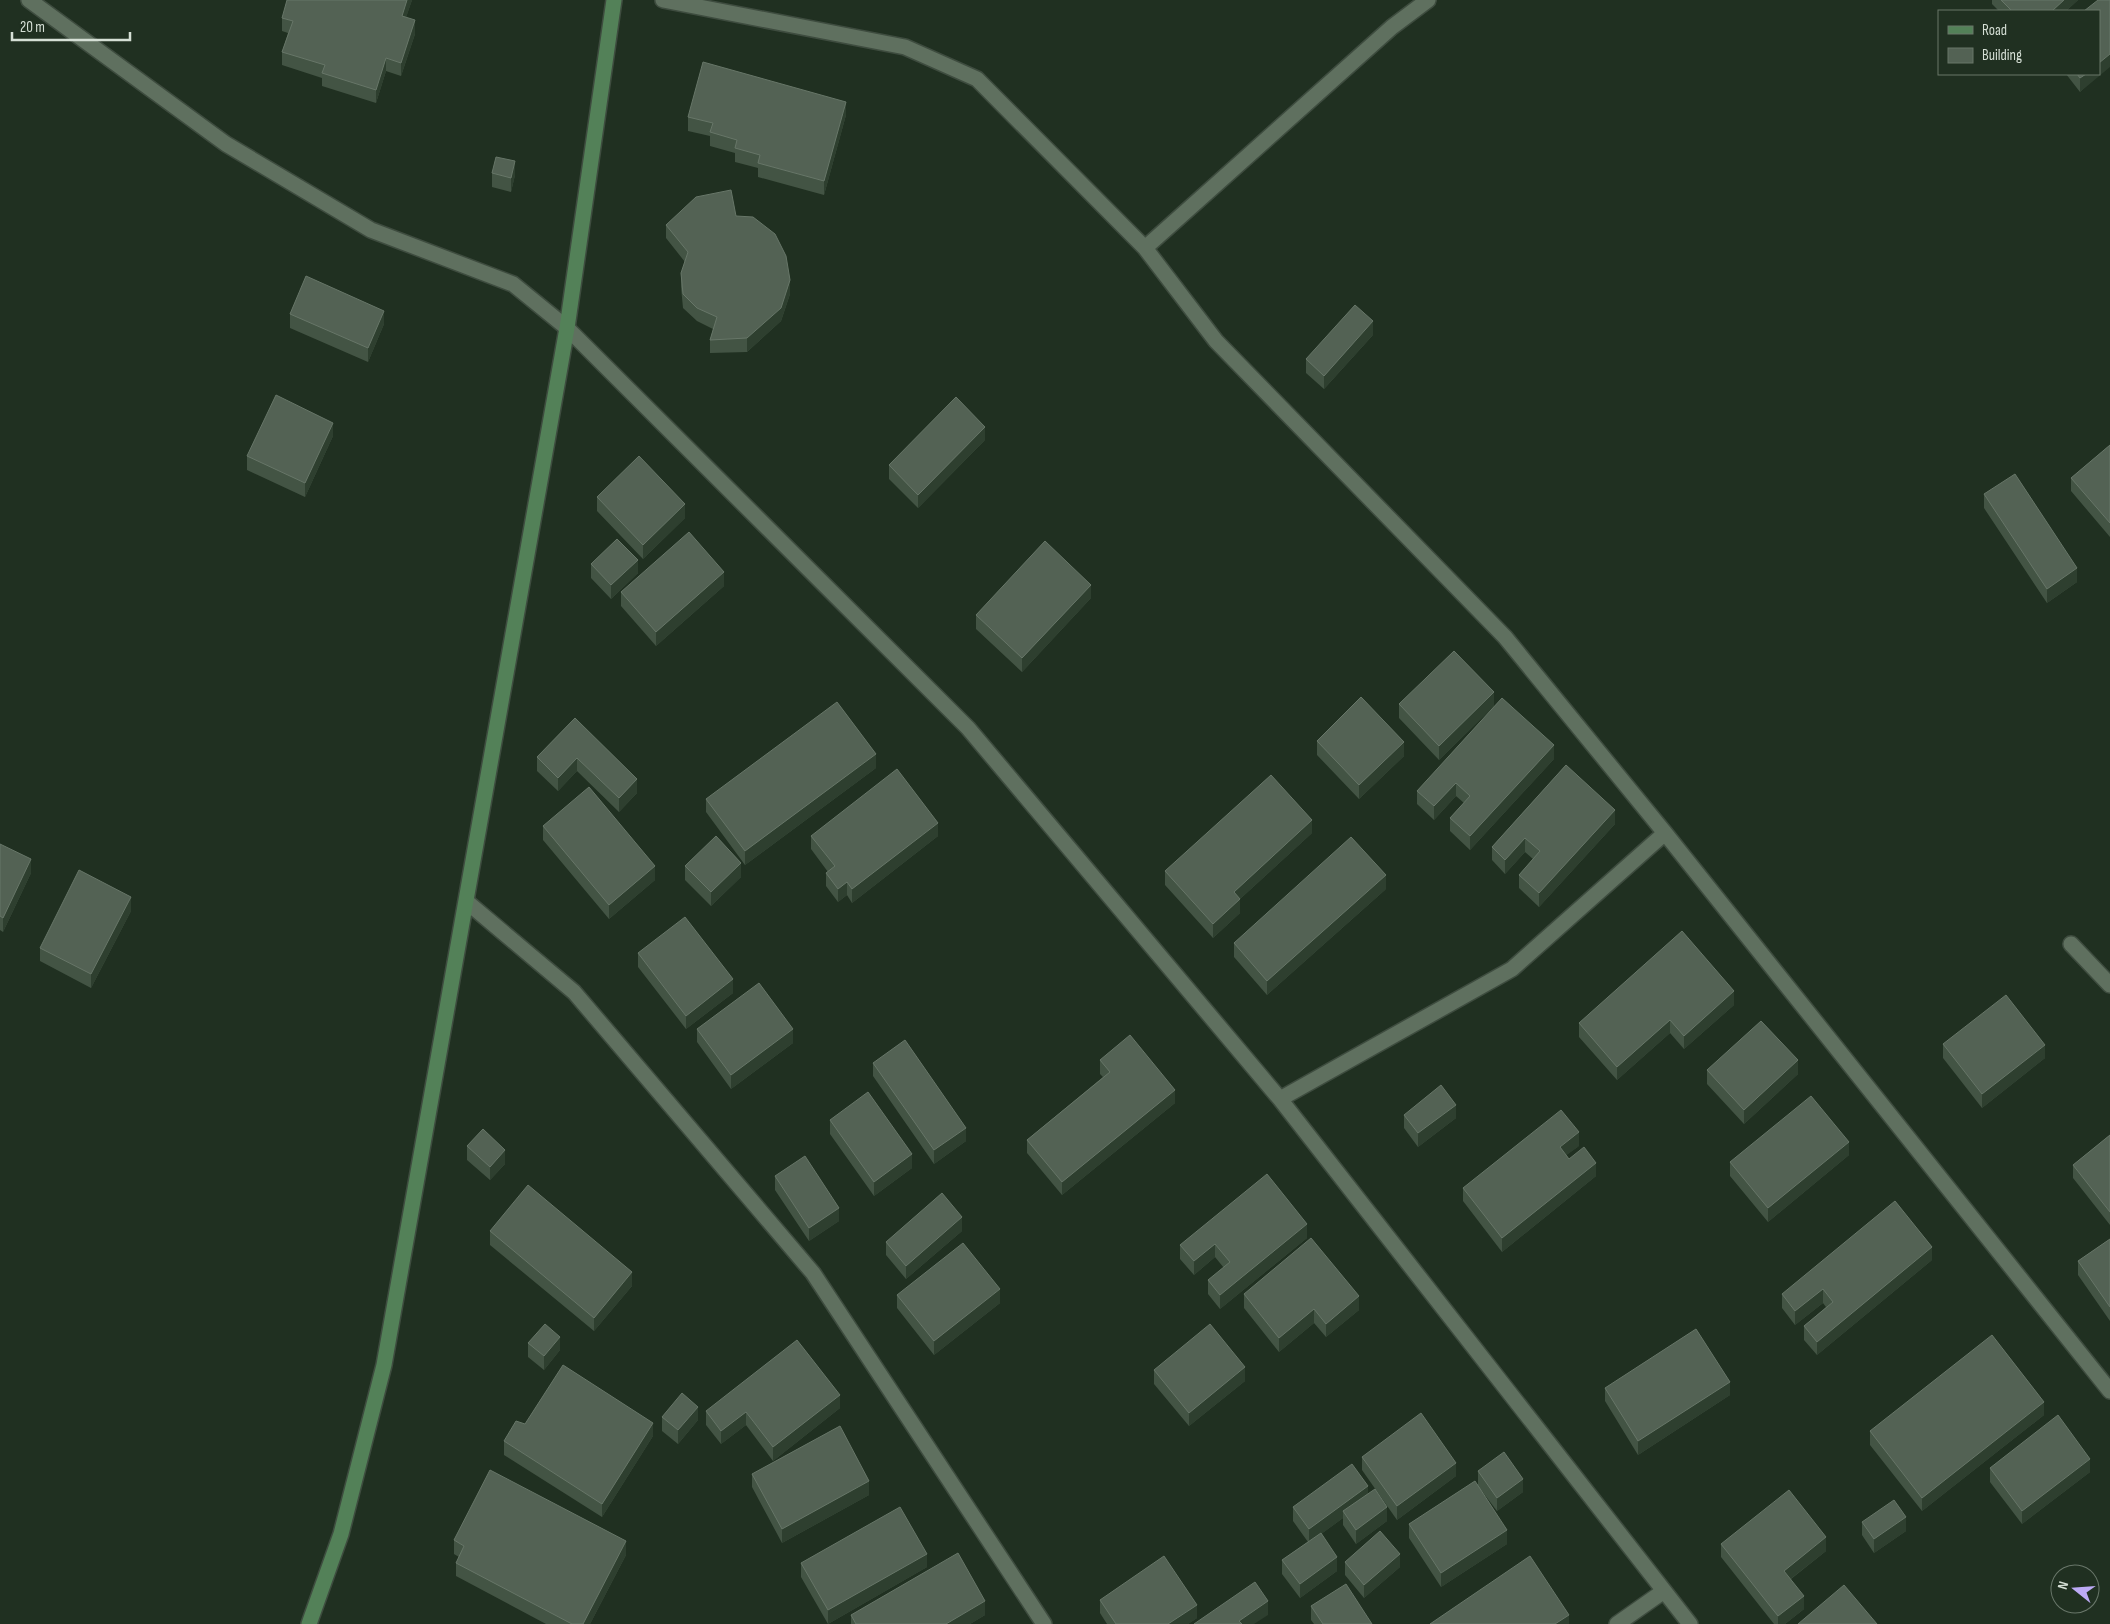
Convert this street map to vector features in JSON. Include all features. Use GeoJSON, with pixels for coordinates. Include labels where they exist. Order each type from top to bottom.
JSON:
{"type":"FeatureCollection","features":[{"type":"Feature","properties":{"kind":"main road"},"geometry":{"type":"LineString","coordinates":[[309,1624],[341,1534],[384,1365],[567,328],[614,0]]}},
{"type":"Feature","properties":{"kind":"street"},"geometry":{"type":"LineString","coordinates":[[29,0],[226,144],[371,230],[513,284],[567,328],[968,728],[1280,1099],[1690,1624]]}},
{"type":"Feature","properties":{"kind":"street"},"geometry":{"type":"LineString","coordinates":[[662,0],[905,47],[977,79],[1145,248],[1216,341],[1505,637],[1665,833],[2110,1391]]}},
{"type":"Feature","properties":{"kind":"street"},"geometry":{"type":"LineString","coordinates":[[1145,248],[1392,27],[1428,0]]}},
{"type":"Feature","properties":{"kind":"street"},"geometry":{"type":"LineString","coordinates":[[1280,1099],[1512,969],[1665,833]]}},
{"type":"Feature","properties":{"kind":"street"},"geometry":{"type":"LineString","coordinates":[[467,902],[574,992],[813,1273],[1044,1624]]}},
{"type":"Feature","properties":{"kind":"street"},"geometry":{"type":"LineString","coordinates":[[2071,944],[2110,985]]}},
{"type":"Feature","properties":{"kind":"street"},"geometry":{"type":"LineString","coordinates":[[1617,1624],[1664,1591]]}},
{"type":"Feature","properties":{"kind":"building"},"geometry":{"type":"Polygon","coordinates":[[[287,0],[407,0],[402,16],[415,20],[401,63],[386,58],[376,90],[322,73],[325,65],[282,52],[293,21],[282,18],[287,0]]]}},
{"type":"Feature","properties":{"kind":"building"},"geometry":{"type":"Polygon","coordinates":[[[2001,0],[2064,0],[2053,10],[2011,10],[2001,0]]]}},
{"type":"Feature","properties":{"kind":"building"},"geometry":{"type":"Polygon","coordinates":[[[2098,0],[2110,0],[2110,54],[2100,62],[2100,10],[2085,10],[2098,0]]]}},
{"type":"Feature","properties":{"kind":"building"},"geometry":{"type":"Polygon","coordinates":[[[703,62],[846,102],[824,181],[758,163],[760,155],[735,148],[737,140],[710,132],[713,123],[688,117],[703,62]]]}},
{"type":"Feature","properties":{"kind":"building"},"geometry":{"type":"Polygon","coordinates":[[[496,157],[515,161],[511,178],[492,173],[496,157]]]}},
{"type":"Feature","properties":{"kind":"building"},"geometry":{"type":"Polygon","coordinates":[[[731,190],[736,216],[753,217],[775,234],[786,256],[790,280],[781,308],[747,338],[710,340],[717,317],[697,308],[683,294],[681,273],[688,252],[666,225],[696,197],[731,190]]]}},
{"type":"Feature","properties":{"kind":"building"},"geometry":{"type":"Polygon","coordinates":[[[306,276],[384,311],[368,348],[290,314],[306,276]]]}},
{"type":"Feature","properties":{"kind":"building"},"geometry":{"type":"Polygon","coordinates":[[[1355,305],[1373,321],[1324,376],[1306,359],[1355,305]]]}},
{"type":"Feature","properties":{"kind":"building"},"geometry":{"type":"Polygon","coordinates":[[[276,395],[333,423],[305,483],[247,456],[276,395]]]}},
{"type":"Feature","properties":{"kind":"building"},"geometry":{"type":"Polygon","coordinates":[[[956,397],[985,427],[918,495],[889,465],[956,397]]]}},
{"type":"Feature","properties":{"kind":"building"},"geometry":{"type":"Polygon","coordinates":[[[2110,445],[2110,523],[2071,478],[2110,445]]]}},
{"type":"Feature","properties":{"kind":"building"},"geometry":{"type":"Polygon","coordinates":[[[639,456],[685,504],[643,545],[597,497],[639,456]]]}},
{"type":"Feature","properties":{"kind":"building"},"geometry":{"type":"Polygon","coordinates":[[[2015,474],[2077,568],[2047,589],[1984,494],[2015,474]]]}},
{"type":"Feature","properties":{"kind":"building"},"geometry":{"type":"Polygon","coordinates":[[[689,532],[724,572],[656,632],[621,592],[689,532]]]}},
{"type":"Feature","properties":{"kind":"building"},"geometry":{"type":"Polygon","coordinates":[[[617,539],[638,560],[611,585],[591,564],[617,539]]]}},
{"type":"Feature","properties":{"kind":"building"},"geometry":{"type":"Polygon","coordinates":[[[1045,541],[1091,585],[1022,658],[976,615],[1045,541]]]}},
{"type":"Feature","properties":{"kind":"building"},"geometry":{"type":"Polygon","coordinates":[[[1454,651],[1494,692],[1439,746],[1399,704],[1454,651]]]}},
{"type":"Feature","properties":{"kind":"building"},"geometry":{"type":"Polygon","coordinates":[[[1361,697],[1404,742],[1359,785],[1317,741],[1361,697]]]}},
{"type":"Feature","properties":{"kind":"building"},"geometry":{"type":"Polygon","coordinates":[[[1502,698],[1554,745],[1470,836],[1450,818],[1470,796],[1456,783],[1434,806],[1417,791],[1502,698]]]}},
{"type":"Feature","properties":{"kind":"building"},"geometry":{"type":"Polygon","coordinates":[[[837,702],[876,754],[745,851],[706,799],[837,702]]]}},
{"type":"Feature","properties":{"kind":"building"},"geometry":{"type":"Polygon","coordinates":[[[575,718],[637,779],[619,798],[577,758],[558,778],[537,757],[575,718]]]}},
{"type":"Feature","properties":{"kind":"building"},"geometry":{"type":"Polygon","coordinates":[[[1566,765],[1615,810],[1539,893],[1519,875],[1540,851],[1525,838],[1505,860],[1492,847],[1566,765]]]}},
{"type":"Feature","properties":{"kind":"building"},"geometry":{"type":"Polygon","coordinates":[[[897,769],[938,823],[852,889],[847,882],[838,889],[826,873],[835,866],[811,836],[897,769]]]}},
{"type":"Feature","properties":{"kind":"building"},"geometry":{"type":"Polygon","coordinates":[[[1271,775],[1312,820],[1234,892],[1240,899],[1213,924],[1165,871],[1271,775]]]}},
{"type":"Feature","properties":{"kind":"building"},"geometry":{"type":"Polygon","coordinates":[[[589,787],[655,866],[609,905],[543,826],[589,787]]]}},
{"type":"Feature","properties":{"kind":"building"},"geometry":{"type":"Polygon","coordinates":[[[716,836],[741,863],[711,892],[685,866],[716,836]]]}},
{"type":"Feature","properties":{"kind":"building"},"geometry":{"type":"Polygon","coordinates":[[[1351,837],[1386,875],[1267,981],[1234,943],[1351,837]]]}},
{"type":"Feature","properties":{"kind":"building"},"geometry":{"type":"Polygon","coordinates":[[[0,844],[31,859],[3,918],[0,916],[0,844]]]}},
{"type":"Feature","properties":{"kind":"building"},"geometry":{"type":"Polygon","coordinates":[[[79,870],[131,897],[91,974],[40,948],[79,870]]]}},
{"type":"Feature","properties":{"kind":"building"},"geometry":{"type":"Polygon","coordinates":[[[685,917],[733,979],[686,1016],[638,953],[685,917]]]}},
{"type":"Feature","properties":{"kind":"building"},"geometry":{"type":"Polygon","coordinates":[[[1682,931],[1734,991],[1684,1036],[1670,1020],[1617,1067],[1579,1023],[1682,931]]]}},
{"type":"Feature","properties":{"kind":"building"},"geometry":{"type":"Polygon","coordinates":[[[759,983],[793,1029],[731,1075],[697,1029],[759,983]]]}},
{"type":"Feature","properties":{"kind":"building"},"geometry":{"type":"Polygon","coordinates":[[[2006,995],[2045,1045],[1982,1094],[1943,1044],[2006,995]]]}},
{"type":"Feature","properties":{"kind":"building"},"geometry":{"type":"Polygon","coordinates":[[[1761,1021],[1798,1060],[1744,1110],[1707,1070],[1761,1021]]]}},
{"type":"Feature","properties":{"kind":"building"},"geometry":{"type":"Polygon","coordinates":[[[1130,1035],[1175,1090],[1062,1182],[1027,1140],[1110,1072],[1100,1060],[1130,1035]]]}},
{"type":"Feature","properties":{"kind":"building"},"geometry":{"type":"Polygon","coordinates":[[[905,1040],[966,1128],[934,1150],[873,1063],[905,1040]]]}},
{"type":"Feature","properties":{"kind":"building"},"geometry":{"type":"Polygon","coordinates":[[[1441,1085],[1456,1105],[1418,1133],[1404,1115],[1441,1085]]]}},
{"type":"Feature","properties":{"kind":"building"},"geometry":{"type":"Polygon","coordinates":[[[868,1092],[912,1154],[874,1182],[830,1120],[868,1092]]]}},
{"type":"Feature","properties":{"kind":"building"},"geometry":{"type":"Polygon","coordinates":[[[1811,1096],[1849,1142],[1768,1208],[1730,1162],[1811,1096]]]}},
{"type":"Feature","properties":{"kind":"building"},"geometry":{"type":"Polygon","coordinates":[[[1561,1110],[1579,1132],[1560,1147],[1569,1159],[1584,1147],[1596,1163],[1502,1238],[1463,1188],[1561,1110]]]}},
{"type":"Feature","properties":{"kind":"building"},"geometry":{"type":"Polygon","coordinates":[[[483,1129],[505,1150],[490,1167],[467,1146],[483,1129]]]}},
{"type":"Feature","properties":{"kind":"building"},"geometry":{"type":"Polygon","coordinates":[[[2110,1135],[2110,1212],[2073,1165],[2110,1135]]]}},
{"type":"Feature","properties":{"kind":"building"},"geometry":{"type":"Polygon","coordinates":[[[805,1156],[839,1208],[809,1228],[775,1176],[805,1156]]]}},
{"type":"Feature","properties":{"kind":"building"},"geometry":{"type":"Polygon","coordinates":[[[1267,1174],[1307,1224],[1220,1295],[1208,1280],[1230,1262],[1215,1244],[1194,1261],[1180,1245],[1267,1174]]]}},
{"type":"Feature","properties":{"kind":"building"},"geometry":{"type":"Polygon","coordinates":[[[528,1185],[632,1272],[594,1318],[490,1231],[528,1185]]]}},
{"type":"Feature","properties":{"kind":"building"},"geometry":{"type":"Polygon","coordinates":[[[942,1193],[962,1217],[906,1266],[886,1242],[942,1193]]]}},
{"type":"Feature","properties":{"kind":"building"},"geometry":{"type":"Polygon","coordinates":[[[1895,1201],[1932,1247],[1817,1342],[1804,1326],[1833,1302],[1823,1289],[1795,1311],[1782,1294],[1895,1201]]]}},
{"type":"Feature","properties":{"kind":"building"},"geometry":{"type":"Polygon","coordinates":[[[1311,1238],[1359,1296],[1326,1324],[1314,1309],[1279,1338],[1244,1294],[1311,1238]]]}},
{"type":"Feature","properties":{"kind":"building"},"geometry":{"type":"Polygon","coordinates":[[[2110,1239],[2110,1307],[2078,1261],[2110,1239]]]}},
{"type":"Feature","properties":{"kind":"building"},"geometry":{"type":"Polygon","coordinates":[[[963,1243],[1000,1289],[934,1341],[897,1295],[963,1243]]]}},
{"type":"Feature","properties":{"kind":"building"},"geometry":{"type":"Polygon","coordinates":[[[545,1324],[560,1337],[544,1356],[528,1343],[545,1324]]]}},
{"type":"Feature","properties":{"kind":"building"},"geometry":{"type":"Polygon","coordinates":[[[1210,1324],[1245,1367],[1189,1413],[1154,1370],[1210,1324]]]}},
{"type":"Feature","properties":{"kind":"building"},"geometry":{"type":"Polygon","coordinates":[[[1696,1329],[1730,1382],[1638,1441],[1605,1388],[1696,1329]]]}},
{"type":"Feature","properties":{"kind":"building"},"geometry":{"type":"Polygon","coordinates":[[[1992,1335],[2044,1402],[1922,1498],[1870,1431],[1992,1335]]]}},
{"type":"Feature","properties":{"kind":"building"},"geometry":{"type":"Polygon","coordinates":[[[797,1340],[840,1395],[773,1447],[746,1412],[721,1431],[706,1411],[797,1340]]]}},
{"type":"Feature","properties":{"kind":"building"},"geometry":{"type":"Polygon","coordinates":[[[563,1365],[653,1423],[602,1504],[504,1441],[516,1421],[525,1424],[563,1365]]]}},
{"type":"Feature","properties":{"kind":"building"},"geometry":{"type":"Polygon","coordinates":[[[682,1393],[698,1407],[678,1430],[662,1417],[682,1393]]]}},
{"type":"Feature","properties":{"kind":"building"},"geometry":{"type":"Polygon","coordinates":[[[1421,1413],[1456,1463],[1397,1506],[1362,1457],[1421,1413]]]}},
{"type":"Feature","properties":{"kind":"building"},"geometry":{"type":"Polygon","coordinates":[[[2058,1415],[2090,1459],[2022,1511],[1990,1468],[2058,1415]]]}},
{"type":"Feature","properties":{"kind":"building"},"geometry":{"type":"Polygon","coordinates":[[[840,1426],[869,1481],[782,1529],[752,1474],[840,1426]]]}},
{"type":"Feature","properties":{"kind":"building"},"geometry":{"type":"Polygon","coordinates":[[[1504,1452],[1523,1479],[1497,1498],[1478,1471],[1504,1452]]]}},
{"type":"Feature","properties":{"kind":"building"},"geometry":{"type":"Polygon","coordinates":[[[1352,1464],[1368,1486],[1309,1529],[1293,1507],[1352,1464]]]}},
{"type":"Feature","properties":{"kind":"building"},"geometry":{"type":"Polygon","coordinates":[[[490,1470],[626,1541],[583,1624],[572,1624],[456,1563],[464,1546],[454,1540],[490,1470]]]}},
{"type":"Feature","properties":{"kind":"building"},"geometry":{"type":"Polygon","coordinates":[[[1475,1481],[1507,1530],[1441,1573],[1409,1524],[1475,1481]]]}},
{"type":"Feature","properties":{"kind":"building"},"geometry":{"type":"Polygon","coordinates":[[[1375,1489],[1387,1507],[1356,1530],[1343,1511],[1375,1489]]]}},
{"type":"Feature","properties":{"kind":"building"},"geometry":{"type":"Polygon","coordinates":[[[1789,1490],[1826,1537],[1784,1571],[1804,1596],[1778,1616],[1721,1544],[1789,1490]]]}},
{"type":"Feature","properties":{"kind":"building"},"geometry":{"type":"Polygon","coordinates":[[[1894,1500],[1906,1517],[1874,1539],[1862,1522],[1894,1500]]]}},
{"type":"Feature","properties":{"kind":"building"},"geometry":{"type":"Polygon","coordinates":[[[900,1507],[927,1554],[828,1610],[801,1563],[900,1507]]]}},
{"type":"Feature","properties":{"kind":"building"},"geometry":{"type":"Polygon","coordinates":[[[1380,1531],[1400,1554],[1364,1585],[1345,1562],[1380,1531]]]}},
{"type":"Feature","properties":{"kind":"building"},"geometry":{"type":"Polygon","coordinates":[[[1321,1533],[1337,1557],[1300,1584],[1282,1560],[1321,1533]]]}},
{"type":"Feature","properties":{"kind":"building"},"geometry":{"type":"Polygon","coordinates":[[[958,1553],[985,1601],[946,1624],[856,1624],[851,1615],[958,1553]]]}},
{"type":"Feature","properties":{"kind":"building"},"geometry":{"type":"Polygon","coordinates":[[[1164,1556],[1197,1605],[1168,1624],[1116,1624],[1100,1600],[1164,1556]]]}},
{"type":"Feature","properties":{"kind":"building"},"geometry":{"type":"Polygon","coordinates":[[[1530,1556],[1569,1615],[1555,1624],[1430,1624],[1530,1556]]]}},
{"type":"Feature","properties":{"kind":"building"},"geometry":{"type":"Polygon","coordinates":[[[1255,1582],[1268,1601],[1239,1621],[1242,1624],[1194,1624],[1255,1582]]]}},
{"type":"Feature","properties":{"kind":"building"},"geometry":{"type":"Polygon","coordinates":[[[1346,1584],[1372,1624],[1323,1624],[1311,1606],[1346,1584]]]}},
{"type":"Feature","properties":{"kind":"building"},"geometry":{"type":"Polygon","coordinates":[[[1844,1585],[1877,1624],[1798,1624],[1844,1585]]]}}]}
